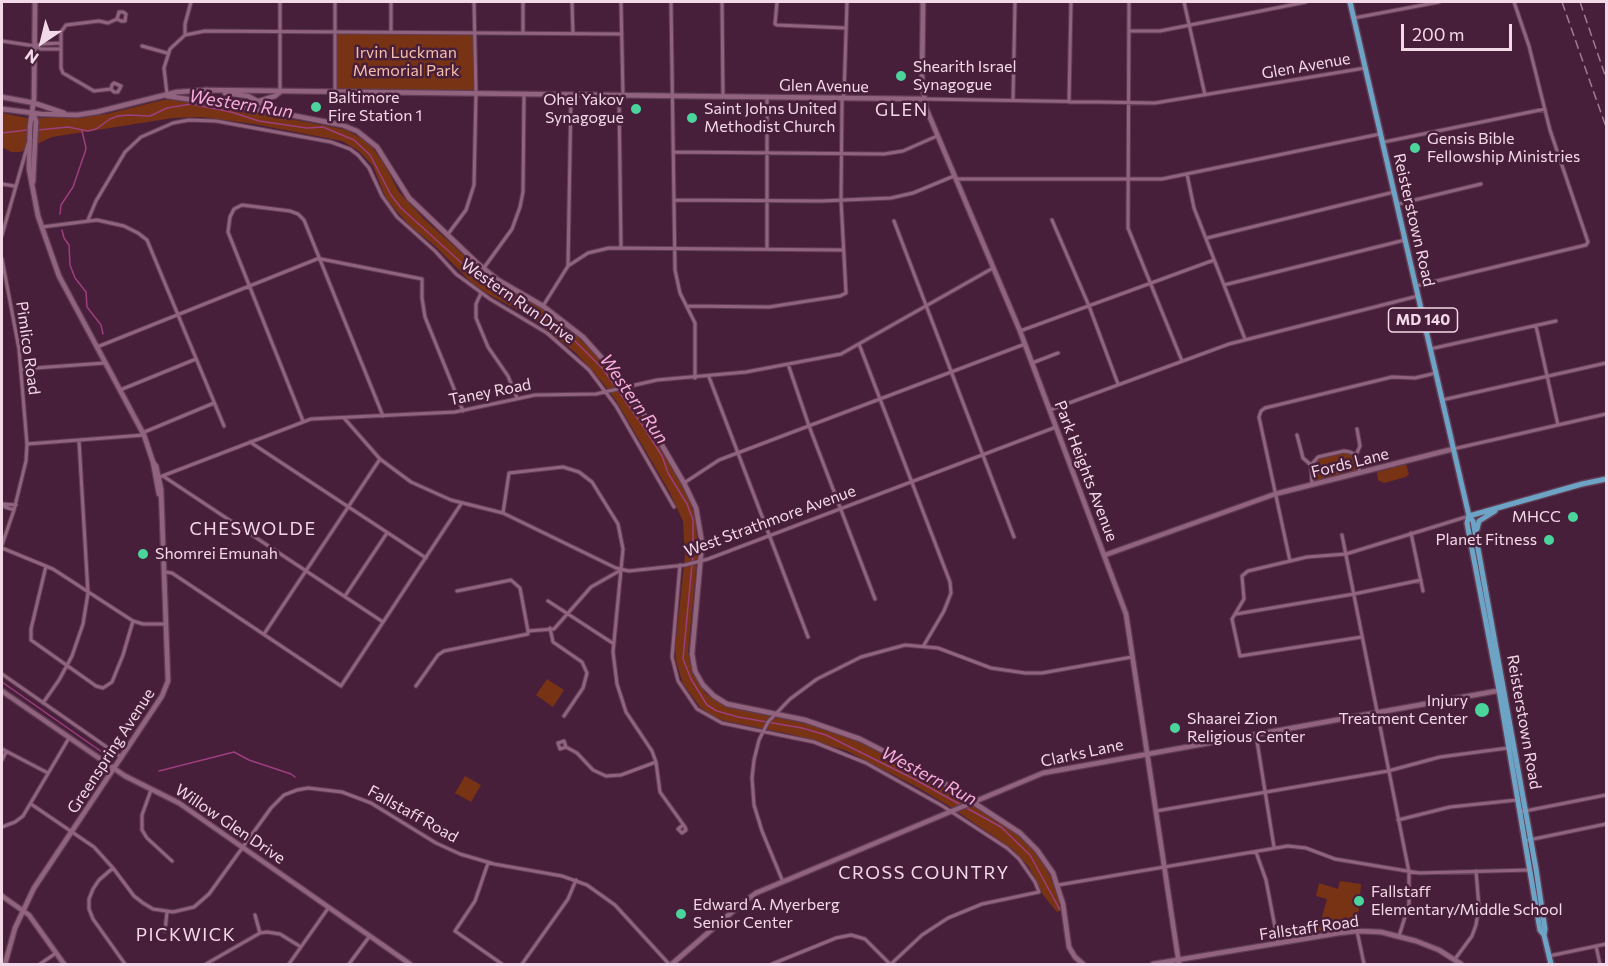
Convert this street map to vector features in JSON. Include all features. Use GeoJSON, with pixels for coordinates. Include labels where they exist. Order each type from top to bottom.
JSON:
{"type":"FeatureCollection","features":[{"type":"Feature","properties":{"kind":"main road"},"geometry":{"type":"LineString","coordinates":[[34,103],[35,2]]}},
{"type":"Feature","properties":{"kind":"main road","name":"Park Heights Avenue"},"geometry":{"type":"LineString","coordinates":[[923,2],[921,81],[924,99],[937,136],[1020,331],[1126,615],[1179,963]]}},
{"type":"Feature","properties":{"kind":"main road","name":"Reisterstown Road"},"geometry":{"type":"LineString","coordinates":[[1350,2],[1453,449],[1469,516],[1473,521],[1494,632],[1508,748],[1517,800],[1523,811]]}},
{"type":"Feature","properties":{"kind":"main road"},"geometry":{"type":"LineString","coordinates":[[2,109],[69,115],[97,112],[184,91],[205,90],[244,95],[280,113]]}},
{"type":"Feature","properties":{"kind":"main road","name":"Glen Avenue"},"geometry":{"type":"LineString","coordinates":[[205,90],[924,99]]}},
{"type":"Feature","properties":{"kind":"main road","name":"Glen Avenue"},"geometry":{"type":"LineString","coordinates":[[259,102],[275,96],[280,91]]}},
{"type":"Feature","properties":{"kind":"main road"},"geometry":{"type":"LineString","coordinates":[[167,96],[280,113],[345,126],[363,135],[381,152],[405,194],[483,269],[543,306],[583,337],[606,361],[625,388],[684,483],[696,508],[702,543],[698,562],[692,660],[697,676],[707,690],[722,701],[738,707],[773,716],[819,723],[854,736],[929,775],[1027,839],[1042,856],[1058,885],[1069,947],[1083,964]]}},
{"type":"Feature","properties":{"kind":"main road"},"geometry":{"type":"LineString","coordinates":[[2,97],[34,103],[69,115]]}},
{"type":"Feature","properties":{"kind":"main road"},"geometry":{"type":"LineString","coordinates":[[208,101],[227,100],[245,104],[259,102]]}},
{"type":"Feature","properties":{"kind":"main road","name":"Greenspring Avenue"},"geometry":{"type":"LineString","coordinates":[[5,964],[22,910],[38,882],[162,696],[168,681],[165,572],[159,477],[143,434],[59,276],[42,227],[32,185],[34,103]]}},
{"type":"Feature","properties":{"kind":"main road","name":"Fords Lane"},"geometry":{"type":"LineString","coordinates":[[1105,555],[1275,494],[1453,449]]}},
{"type":"Feature","properties":{"kind":"main road"},"geometry":{"type":"LineString","coordinates":[[1469,516],[1606,479]]}},
{"type":"Feature","properties":{"kind":"main road"},"geometry":{"type":"LineString","coordinates":[[1480,562],[1476,529],[1478,523],[1501,507]]}},
{"type":"Feature","properties":{"kind":"main road","name":"Reisterstown Road"},"geometry":{"type":"LineString","coordinates":[[1469,516],[1467,524],[1519,772],[1523,811],[1551,964]]}},
{"type":"Feature","properties":{"kind":"main road"},"geometry":{"type":"LineString","coordinates":[[1485,613],[1488,615],[1494,632]]}},
{"type":"Feature","properties":{"kind":"main road","name":"Clarks Lane"},"geometry":{"type":"LineString","coordinates":[[671,964],[745,900],[1043,772],[1502,690]]}},
{"type":"Feature","properties":{"kind":"main road","name":"Willow Glen Drive"},"geometry":{"type":"LineString","coordinates":[[2,691],[114,769],[171,798],[411,964]]}},
{"type":"Feature","properties":{"kind":"main road"},"geometry":{"type":"LineString","coordinates":[[1508,748],[1512,749],[1515,766],[1519,772]]}},
{"type":"Feature","properties":{"kind":"main road","name":"Reisterstown Road"},"geometry":{"type":"LineString","coordinates":[[1528,840],[1530,870],[1540,930],[1544,935]]}},
{"type":"Feature","properties":{"kind":"main road"},"geometry":{"type":"LineString","coordinates":[[2,896],[22,910],[35,923],[64,964]]}},
{"type":"Feature","properties":{"kind":"main road","name":"Fallstaff Road"},"geometry":{"type":"LineString","coordinates":[[1154,964],[1179,963],[1278,943],[1357,932],[1381,932],[1399,936],[1431,946],[1461,964]]}},
{"type":"Feature","properties":{"kind":"street"},"geometry":{"type":"LineString","coordinates":[[185,35],[184,28],[191,2]]}},
{"type":"Feature","properties":{"kind":"street"},"geometry":{"type":"LineString","coordinates":[[280,2],[280,91]]}},
{"type":"Feature","properties":{"kind":"street"},"geometry":{"type":"LineString","coordinates":[[335,2],[335,92]]}},
{"type":"Feature","properties":{"kind":"street"},"geometry":{"type":"LineString","coordinates":[[391,2],[391,32]]}},
{"type":"Feature","properties":{"kind":"street"},"geometry":{"type":"LineString","coordinates":[[446,235],[462,218],[473,190],[476,93],[474,2]]}},
{"type":"Feature","properties":{"kind":"street"},"geometry":{"type":"LineString","coordinates":[[523,2],[524,33]]}},
{"type":"Feature","properties":{"kind":"street"},"geometry":{"type":"LineString","coordinates":[[572,2],[573,34]]}},
{"type":"Feature","properties":{"kind":"street"},"geometry":{"type":"LineString","coordinates":[[621,2],[621,248]]}},
{"type":"Feature","properties":{"kind":"street"},"geometry":{"type":"LineString","coordinates":[[671,2],[676,278],[680,293],[693,316],[696,327],[695,378]]}},
{"type":"Feature","properties":{"kind":"street"},"geometry":{"type":"LineString","coordinates":[[722,2],[723,97]]}},
{"type":"Feature","properties":{"kind":"street"},"geometry":{"type":"LineString","coordinates":[[777,2],[775,24],[780,26],[846,28]]}},
{"type":"Feature","properties":{"kind":"street"},"geometry":{"type":"LineString","coordinates":[[687,306],[769,307],[847,294],[841,200],[847,2]]}},
{"type":"Feature","properties":{"kind":"street"},"geometry":{"type":"LineString","coordinates":[[1013,101],[1015,2]]}},
{"type":"Feature","properties":{"kind":"street"},"geometry":{"type":"LineString","coordinates":[[1070,102],[1071,2]]}},
{"type":"Feature","properties":{"kind":"street"},"geometry":{"type":"LineString","coordinates":[[1129,2],[1128,228],[1152,282],[1182,361]]}},
{"type":"Feature","properties":{"kind":"street"},"geometry":{"type":"LineString","coordinates":[[1184,2],[1205,95]]}},
{"type":"Feature","properties":{"kind":"street"},"geometry":{"type":"LineString","coordinates":[[1129,31],[1160,31],[1306,2]]}},
{"type":"Feature","properties":{"kind":"street"},"geometry":{"type":"LineString","coordinates":[[1354,18],[1439,2]]}},
{"type":"Feature","properties":{"kind":"street"},"geometry":{"type":"LineString","coordinates":[[1415,286],[1587,243],[1588,239],[1552,137],[1529,46],[1514,2]]}},
{"type":"Feature","properties":{"kind":"street"},"geometry":{"type":"LineString","coordinates":[[111,89],[94,91],[63,73],[61,30],[66,25],[99,21],[108,23],[117,19]]}},
{"type":"Feature","properties":{"kind":"street"},"geometry":{"type":"LineString","coordinates":[[167,96],[164,74],[167,53],[185,35],[215,30],[622,34]]}},
{"type":"Feature","properties":{"kind":"street"},"geometry":{"type":"LineString","coordinates":[[2,41],[35,46],[40,49],[61,49]]}},
{"type":"Feature","properties":{"kind":"street"},"geometry":{"type":"LineString","coordinates":[[35,46],[61,43]]}},
{"type":"Feature","properties":{"kind":"street"},"geometry":{"type":"LineString","coordinates":[[142,46],[167,53]]}},
{"type":"Feature","properties":{"kind":"street","name":"Glen Avenue"},"geometry":{"type":"LineString","coordinates":[[924,99],[1155,103],[1365,68]]}},
{"type":"Feature","properties":{"kind":"street"},"geometry":{"type":"LineString","coordinates":[[483,269],[512,229],[520,207],[523,192],[524,94]]}},
{"type":"Feature","properties":{"kind":"street"},"geometry":{"type":"LineString","coordinates":[[568,266],[571,94]]}},
{"type":"Feature","properties":{"kind":"street"},"geometry":{"type":"LineString","coordinates":[[767,97],[767,249]]}},
{"type":"Feature","properties":{"kind":"street"},"geometry":{"type":"LineString","coordinates":[[1382,143],[1545,109]]}},
{"type":"Feature","properties":{"kind":"street","name":"Western Run Drive"},"geometry":{"type":"LineString","coordinates":[[88,220],[121,157],[131,145],[165,125],[189,120],[216,121],[339,144],[354,152],[369,168],[382,196],[397,217],[435,251],[456,274],[481,293],[525,318],[556,340],[589,370],[607,393],[674,507]]}},
{"type":"Feature","properties":{"kind":"street"},"geometry":{"type":"LineString","coordinates":[[674,200],[841,200],[898,197],[955,178],[1156,179],[1380,134]]}},
{"type":"Feature","properties":{"kind":"street"},"geometry":{"type":"LineString","coordinates":[[2,235],[3,223],[32,136]]}},
{"type":"Feature","properties":{"kind":"street"},"geometry":{"type":"LineString","coordinates":[[673,152],[842,154],[897,152],[937,136]]}},
{"type":"Feature","properties":{"kind":"street"},"geometry":{"type":"LineString","coordinates":[[18,176],[22,171],[32,169]]}},
{"type":"Feature","properties":{"kind":"street"},"geometry":{"type":"LineString","coordinates":[[1187,174],[1194,208],[1245,340]]}},
{"type":"Feature","properties":{"kind":"street"},"geometry":{"type":"LineString","coordinates":[[2,184],[15,186]]}},
{"type":"Feature","properties":{"kind":"street"},"geometry":{"type":"LineString","coordinates":[[1396,204],[1481,184]]}},
{"type":"Feature","properties":{"kind":"street"},"geometry":{"type":"LineString","coordinates":[[1206,238],[1394,192]]}},
{"type":"Feature","properties":{"kind":"street"},"geometry":{"type":"LineString","coordinates":[[303,421],[228,232],[228,222],[234,209],[239,205],[249,204],[290,211],[298,214],[307,225],[383,416]]}},
{"type":"Feature","properties":{"kind":"street"},"geometry":{"type":"LineString","coordinates":[[2,213],[7,213]]}},
{"type":"Feature","properties":{"kind":"street"},"geometry":{"type":"LineString","coordinates":[[42,227],[88,220],[106,221],[124,226],[147,240],[224,426]]}},
{"type":"Feature","properties":{"kind":"street"},"geometry":{"type":"LineString","coordinates":[[1052,220],[1089,306],[1118,384]]}},
{"type":"Feature","properties":{"kind":"street"},"geometry":{"type":"LineString","coordinates":[[894,221],[1014,537]]}},
{"type":"Feature","properties":{"kind":"street"},"geometry":{"type":"LineString","coordinates":[[1224,285],[1405,240]]}},
{"type":"Feature","properties":{"kind":"street"},"geometry":{"type":"LineString","coordinates":[[543,306],[568,266],[598,249],[843,250]]}},
{"type":"Feature","properties":{"kind":"street","name":"Pimlico Road"},"geometry":{"type":"LineString","coordinates":[[2,259],[21,369],[27,444],[26,461],[16,505],[2,547]]}},
{"type":"Feature","properties":{"kind":"street"},"geometry":{"type":"LineString","coordinates":[[97,347],[321,259],[422,279],[425,317],[463,411]]}},
{"type":"Feature","properties":{"kind":"street"},"geometry":{"type":"LineString","coordinates":[[1020,331],[1214,260]]}},
{"type":"Feature","properties":{"kind":"street","name":"Taney Road"},"geometry":{"type":"LineString","coordinates":[[159,477],[303,421],[463,411],[517,398],[544,394],[583,396],[607,393],[657,380],[709,377],[841,354],[993,267]]}},
{"type":"Feature","properties":{"kind":"street"},"geometry":{"type":"LineString","coordinates":[[481,293],[475,308],[476,318],[491,352],[508,376],[517,398]]}},
{"type":"Feature","properties":{"kind":"street"},"geometry":{"type":"LineString","coordinates":[[1050,410],[1245,340],[1418,296]]}},
{"type":"Feature","properties":{"kind":"street"},"geometry":{"type":"LineString","coordinates":[[1430,350],[1556,321]]}},
{"type":"Feature","properties":{"kind":"street"},"geometry":{"type":"LineString","coordinates":[[1536,326],[1558,425]]}},
{"type":"Feature","properties":{"kind":"street"},"geometry":{"type":"LineString","coordinates":[[860,344],[951,588],[944,611],[924,645]]}},
{"type":"Feature","properties":{"kind":"street"},"geometry":{"type":"LineString","coordinates":[[684,483],[719,460],[1025,344]]}},
{"type":"Feature","properties":{"kind":"street"},"geometry":{"type":"LineString","coordinates":[[1032,363],[1058,352]]}},
{"type":"Feature","properties":{"kind":"street"},"geometry":{"type":"LineString","coordinates":[[120,390],[196,359]]}},
{"type":"Feature","properties":{"kind":"street"},"geometry":{"type":"LineString","coordinates":[[21,369],[105,363]]}},
{"type":"Feature","properties":{"kind":"street"},"geometry":{"type":"LineString","coordinates":[[1442,400],[1606,363]]}},
{"type":"Feature","properties":{"kind":"street"},"geometry":{"type":"LineString","coordinates":[[788,364],[809,426],[875,599]]}},
{"type":"Feature","properties":{"kind":"street"},"geometry":{"type":"LineString","coordinates":[[1290,561],[1259,417],[1261,411],[1265,408],[1392,377],[1414,378],[1436,373]]}},
{"type":"Feature","properties":{"kind":"street"},"geometry":{"type":"LineString","coordinates":[[709,377],[808,637]]}},
{"type":"Feature","properties":{"kind":"street"},"geometry":{"type":"LineString","coordinates":[[27,444],[143,434],[214,403]]}},
{"type":"Feature","properties":{"kind":"street","name":"Fords Lane"},"geometry":{"type":"LineString","coordinates":[[1453,449],[1606,414]]}},
{"type":"Feature","properties":{"kind":"street"},"geometry":{"type":"LineString","coordinates":[[344,418],[380,459],[411,482],[461,504],[503,513],[621,570]]}},
{"type":"Feature","properties":{"kind":"street","name":"West Strathmore Avenue"},"geometry":{"type":"LineString","coordinates":[[621,570],[698,562],[1056,427]]}},
{"type":"Feature","properties":{"kind":"street"},"geometry":{"type":"LineString","coordinates":[[1357,429],[1360,446],[1356,455],[1360,473]]}},
{"type":"Feature","properties":{"kind":"street"},"geometry":{"type":"LineString","coordinates":[[1297,435],[1303,458],[1311,465]]}},
{"type":"Feature","properties":{"kind":"street"},"geometry":{"type":"LineString","coordinates":[[43,703],[68,666],[83,624],[88,593],[79,441]]}},
{"type":"Feature","properties":{"kind":"street"},"geometry":{"type":"LineString","coordinates":[[250,442],[426,558]]}},
{"type":"Feature","properties":{"kind":"street"},"geometry":{"type":"LineString","coordinates":[[1312,485],[1311,465],[1318,457],[1347,451],[1356,455]]}},
{"type":"Feature","properties":{"kind":"street"},"geometry":{"type":"LineString","coordinates":[[264,634],[380,459]]}},
{"type":"Feature","properties":{"kind":"street"},"geometry":{"type":"LineString","coordinates":[[503,513],[509,473],[563,467],[588,478],[595,486],[620,531],[623,549],[614,644],[615,674],[623,705],[652,751],[656,762],[660,792],[682,825]]}},
{"type":"Feature","properties":{"kind":"street"},"geometry":{"type":"LineString","coordinates":[[159,477],[384,622]]}},
{"type":"Feature","properties":{"kind":"street"},"geometry":{"type":"LineString","coordinates":[[2,504],[16,505]]}},
{"type":"Feature","properties":{"kind":"street"},"geometry":{"type":"LineString","coordinates":[[2,504],[14,510]]}},
{"type":"Feature","properties":{"kind":"street"},"geometry":{"type":"LineString","coordinates":[[165,572],[172,573],[341,686],[461,504]]}},
{"type":"Feature","properties":{"kind":"street"},"geometry":{"type":"LineString","coordinates":[[1362,637],[1240,656],[1232,621],[1244,599],[1242,576],[1248,571],[1307,557],[1346,554],[1469,516]]}},
{"type":"Feature","properties":{"kind":"street"},"geometry":{"type":"LineString","coordinates":[[345,596],[387,533]]}},
{"type":"Feature","properties":{"kind":"street"},"geometry":{"type":"LineString","coordinates":[[1411,533],[1423,591]]}},
{"type":"Feature","properties":{"kind":"street"},"geometry":{"type":"LineString","coordinates":[[1342,535],[1409,872],[1409,904],[1399,936]]}},
{"type":"Feature","properties":{"kind":"street"},"geometry":{"type":"LineString","coordinates":[[2,547],[46,566],[133,621],[167,624]]}},
{"type":"Feature","properties":{"kind":"street"},"geometry":{"type":"LineString","coordinates":[[680,565],[672,650],[673,665],[678,681],[692,703],[709,717],[729,725],[804,739],[838,750],[894,778],[951,811],[1014,854],[1030,874],[1039,892],[991,901],[956,914],[922,935],[891,964],[865,939],[851,935],[841,936],[772,964]]}},
{"type":"Feature","properties":{"kind":"street"},"geometry":{"type":"LineString","coordinates":[[46,566],[30,634],[31,640],[96,686],[103,688],[112,682],[133,621]]}},
{"type":"Feature","properties":{"kind":"street"},"geometry":{"type":"LineString","coordinates":[[416,686],[441,652],[528,634],[528,631],[554,629],[591,587],[621,570]]}},
{"type":"Feature","properties":{"kind":"street"},"geometry":{"type":"LineString","coordinates":[[457,591],[511,580],[520,588],[528,631]]}},
{"type":"Feature","properties":{"kind":"street"},"geometry":{"type":"LineString","coordinates":[[1234,614],[1354,594],[1420,580]]}},
{"type":"Feature","properties":{"kind":"street"},"geometry":{"type":"LineString","coordinates":[[548,600],[614,644]]}},
{"type":"Feature","properties":{"kind":"street"},"geometry":{"type":"LineString","coordinates":[[550,628],[555,644],[579,659],[587,673],[583,688],[564,716]]}},
{"type":"Feature","properties":{"kind":"street"},"geometry":{"type":"LineString","coordinates":[[783,882],[754,805],[753,767],[765,726],[799,691],[848,662],[884,649],[905,645],[924,645],[948,651],[991,669],[1016,673],[1042,672],[1133,657]]}},
{"type":"Feature","properties":{"kind":"street"},"geometry":{"type":"LineString","coordinates":[[2,674],[122,757]]}},
{"type":"Feature","properties":{"kind":"street"},"geometry":{"type":"LineString","coordinates":[[1256,733],[1274,848]]}},
{"type":"Feature","properties":{"kind":"street"},"geometry":{"type":"LineString","coordinates":[[2,827],[19,820],[69,738]]}},
{"type":"Feature","properties":{"kind":"street"},"geometry":{"type":"LineString","coordinates":[[566,747],[577,753],[597,773],[606,776],[621,775],[656,762]]}},
{"type":"Feature","properties":{"kind":"street"},"geometry":{"type":"LineString","coordinates":[[1156,811],[1388,771],[1440,757],[1508,748]]}},
{"type":"Feature","properties":{"kind":"street"},"geometry":{"type":"LineString","coordinates":[[2,749],[48,773]]}},
{"type":"Feature","properties":{"kind":"street"},"geometry":{"type":"LineString","coordinates":[[2,760],[6,752]]}},
{"type":"Feature","properties":{"kind":"street","name":"Fallstaff Road"},"geometry":{"type":"LineString","coordinates":[[167,912],[189,909],[202,901],[280,798],[297,790],[316,788],[335,790],[357,797],[442,846],[488,863],[555,874],[576,880],[611,901],[671,964]]}},
{"type":"Feature","properties":{"kind":"street"},"geometry":{"type":"LineString","coordinates":[[152,789],[142,815],[142,830],[147,838],[172,861]]}},
{"type":"Feature","properties":{"kind":"street"},"geometry":{"type":"LineString","coordinates":[[1523,811],[1606,795]]}},
{"type":"Feature","properties":{"kind":"street"},"geometry":{"type":"LineString","coordinates":[[1398,820],[1450,807],[1517,800]]}},
{"type":"Feature","properties":{"kind":"street"},"geometry":{"type":"LineString","coordinates":[[30,804],[94,847],[138,899],[153,909],[167,912],[165,931]]}},
{"type":"Feature","properties":{"kind":"street"},"geometry":{"type":"LineString","coordinates":[[1528,840],[1606,824]]}},
{"type":"Feature","properties":{"kind":"street"},"geometry":{"type":"LineString","coordinates":[[1058,885],[1274,848],[1300,847],[1335,859],[1409,872],[1429,874],[1530,870]]}},
{"type":"Feature","properties":{"kind":"street"},"geometry":{"type":"LineString","coordinates":[[1256,851],[1264,873],[1278,943]]}},
{"type":"Feature","properties":{"kind":"street"},"geometry":{"type":"LineString","coordinates":[[488,863],[475,901],[455,931],[502,964]]}},
{"type":"Feature","properties":{"kind":"street"},"geometry":{"type":"LineString","coordinates":[[113,868],[99,880],[93,889],[88,909],[125,964]]}},
{"type":"Feature","properties":{"kind":"street"},"geometry":{"type":"LineString","coordinates":[[1455,960],[1472,936],[1477,920],[1479,908],[1476,871]]}},
{"type":"Feature","properties":{"kind":"street"},"geometry":{"type":"LineString","coordinates":[[522,964],[565,903],[576,880]]}},
{"type":"Feature","properties":{"kind":"street"},"geometry":{"type":"LineString","coordinates":[[289,964],[329,907]]}},
{"type":"Feature","properties":{"kind":"street"},"geometry":{"type":"LineString","coordinates":[[255,915],[260,933]]}},
{"type":"Feature","properties":{"kind":"street"},"geometry":{"type":"LineString","coordinates":[[1357,932],[1364,964]]}},
{"type":"Feature","properties":{"kind":"street"},"geometry":{"type":"LineString","coordinates":[[206,964],[260,933],[280,934],[301,947]]}},
{"type":"Feature","properties":{"kind":"street"},"geometry":{"type":"LineString","coordinates":[[349,964],[369,936]]}},
{"type":"Feature","properties":{"kind":"street"},"geometry":{"type":"LineString","coordinates":[[1549,956],[1606,944]]}},
{"type":"Feature","properties":{"kind":"street"},"geometry":{"type":"LineString","coordinates":[[1596,946],[1600,964]]}},
{"type":"Feature","properties":{"kind":"street"},"geometry":{"type":"LineString","coordinates":[[40,964],[56,953]]}},
{"type":"Feature","properties":{"kind":"green space","name":"Irvin Luckman Memorial Park"},"geometry":{"type":"Polygon","coordinates":[[[337,33],[473,34],[474,92],[337,90],[337,33]]]}},
{"type":"Feature","properties":{"kind":"green space"},"geometry":{"type":"Polygon","coordinates":[[[182,99],[346,130],[368,142],[383,162],[399,192],[424,219],[489,278],[542,308],[577,336],[606,366],[632,402],[686,491],[695,517],[698,549],[688,652],[692,671],[706,694],[727,707],[813,725],[853,739],[923,775],[956,795],[1015,832],[1036,851],[1054,883],[1061,910],[1057,912],[1043,895],[1029,867],[1012,849],[917,787],[847,751],[790,734],[725,721],[712,716],[700,707],[683,684],[676,661],[675,648],[685,556],[683,521],[669,491],[617,402],[576,353],[529,316],[486,293],[471,282],[435,246],[410,226],[385,196],[373,166],[359,151],[342,141],[254,124],[201,117],[173,118],[52,137],[20,152],[11,152],[2,147],[2,113],[27,118],[73,118],[107,114],[163,100],[182,99]]]}},
{"type":"Feature","properties":{"kind":"green space"},"geometry":{"type":"Polygon","coordinates":[[[1349,452],[1358,463],[1358,470],[1313,482],[1314,462],[1319,458],[1349,452]]]}},
{"type":"Feature","properties":{"kind":"green space"},"geometry":{"type":"Polygon","coordinates":[[[1406,464],[1409,474],[1406,477],[1384,483],[1378,480],[1377,472],[1406,464]]]}},
{"type":"Feature","properties":{"kind":"green space"},"geometry":{"type":"Polygon","coordinates":[[[547,679],[564,690],[553,707],[536,695],[547,679]]]}},
{"type":"Feature","properties":{"kind":"green space"},"geometry":{"type":"Polygon","coordinates":[[[465,776],[481,785],[471,802],[455,793],[465,776]]]}},
{"type":"Feature","properties":{"kind":"green space"},"geometry":{"type":"Polygon","coordinates":[[[1340,881],[1361,884],[1358,918],[1352,926],[1318,931],[1327,899],[1316,896],[1319,883],[1338,889],[1340,881]]]}},
{"type":"Feature","properties":{"kind":"waterway","name":"Western Run"},"geometry":{"type":"LineString","coordinates":[[38,130],[68,127],[88,131],[118,116],[150,116],[167,108],[191,104],[231,112],[259,121],[307,128],[323,127],[354,140],[370,155],[391,195],[401,208],[476,276],[505,296],[552,322],[568,334],[603,369],[662,456],[668,473],[687,504],[693,520],[693,554],[683,659],[691,679],[707,705],[717,711],[738,717],[802,728],[826,735],[914,779],[1001,827],[1030,855],[1060,910]]}},
{"type":"Feature","properties":{"kind":"waterway","name":"Western Run"},"geometry":{"type":"LineString","coordinates":[[2,133],[27,130]]}},
{"type":"Feature","properties":{"kind":"waterway"},"geometry":{"type":"LineString","coordinates":[[60,214],[61,205],[73,187],[85,152],[82,131]]}},
{"type":"Feature","properties":{"kind":"waterway"},"geometry":{"type":"LineString","coordinates":[[62,230],[69,245],[70,265],[75,278],[86,292],[87,307],[101,325],[103,334]]}},
{"type":"Feature","properties":{"kind":"waterway"},"geometry":{"type":"LineString","coordinates":[[2,682],[109,757]]}},
{"type":"Feature","properties":{"kind":"waterway"},"geometry":{"type":"LineString","coordinates":[[159,771],[234,752],[295,777]]}},
{"type":"Feature","properties":{"kind":"railway"},"geometry":{"type":"LineString","coordinates":[[1562,2],[1606,127]]}},
{"type":"Feature","properties":{"kind":"railway"},"geometry":{"type":"LineString","coordinates":[[1580,2],[1606,78]]}},
{"type":"Feature","properties":{"kind":"place","name":"Shearith Israel Synagogue"},"geometry":{"type":"Point","coordinates":[901,76]}},
{"type":"Feature","properties":{"kind":"place","name":"Baltimore Fire Station 1"},"geometry":{"type":"Point","coordinates":[316,107]}},
{"type":"Feature","properties":{"kind":"place","name":"Ohel Yakov Synagogue"},"geometry":{"type":"Point","coordinates":[636,109]}},
{"type":"Feature","properties":{"kind":"place","name":"Saint Johns United Methodist Church"},"geometry":{"type":"Point","coordinates":[692,118]}},
{"type":"Feature","properties":{"kind":"place","name":"Gensis Bible Fellowship Ministries"},"geometry":{"type":"Point","coordinates":[1415,148]}},
{"type":"Feature","properties":{"kind":"place","name":"MHCC"},"geometry":{"type":"Point","coordinates":[1573,517]}},
{"type":"Feature","properties":{"kind":"place","name":"Planet Fitness"},"geometry":{"type":"Point","coordinates":[1549,540]}},
{"type":"Feature","properties":{"kind":"place","name":"Shomrei Emunah"},"geometry":{"type":"Point","coordinates":[143,554]}},
{"type":"Feature","properties":{"kind":"place","name":"Injury Treatment Center"},"geometry":{"type":"Point","coordinates":[1482,710]}},
{"type":"Feature","properties":{"kind":"place","name":"Shaarei Zion Religious Center"},"geometry":{"type":"Point","coordinates":[1175,728]}},
{"type":"Feature","properties":{"kind":"place","name":"Fallstaff Elementary/Middle School"},"geometry":{"type":"Point","coordinates":[1359,901]}},
{"type":"Feature","properties":{"kind":"place","name":"Edward A. Myerberg Senior Center"},"geometry":{"type":"Point","coordinates":[681,914]}},
{"type":"Feature","properties":{"kind":"district","name":"GLEN"},"geometry":{"type":"Point","coordinates":[902,110]}},
{"type":"Feature","properties":{"kind":"district","name":"CHESWOLDE"},"geometry":{"type":"Point","coordinates":[253,529]}},
{"type":"Feature","properties":{"kind":"district","name":"CROSS COUNTRY"},"geometry":{"type":"Point","coordinates":[924,873]}},
{"type":"Feature","properties":{"kind":"district","name":"PICKWICK"},"geometry":{"type":"Point","coordinates":[186,935]}}]}
